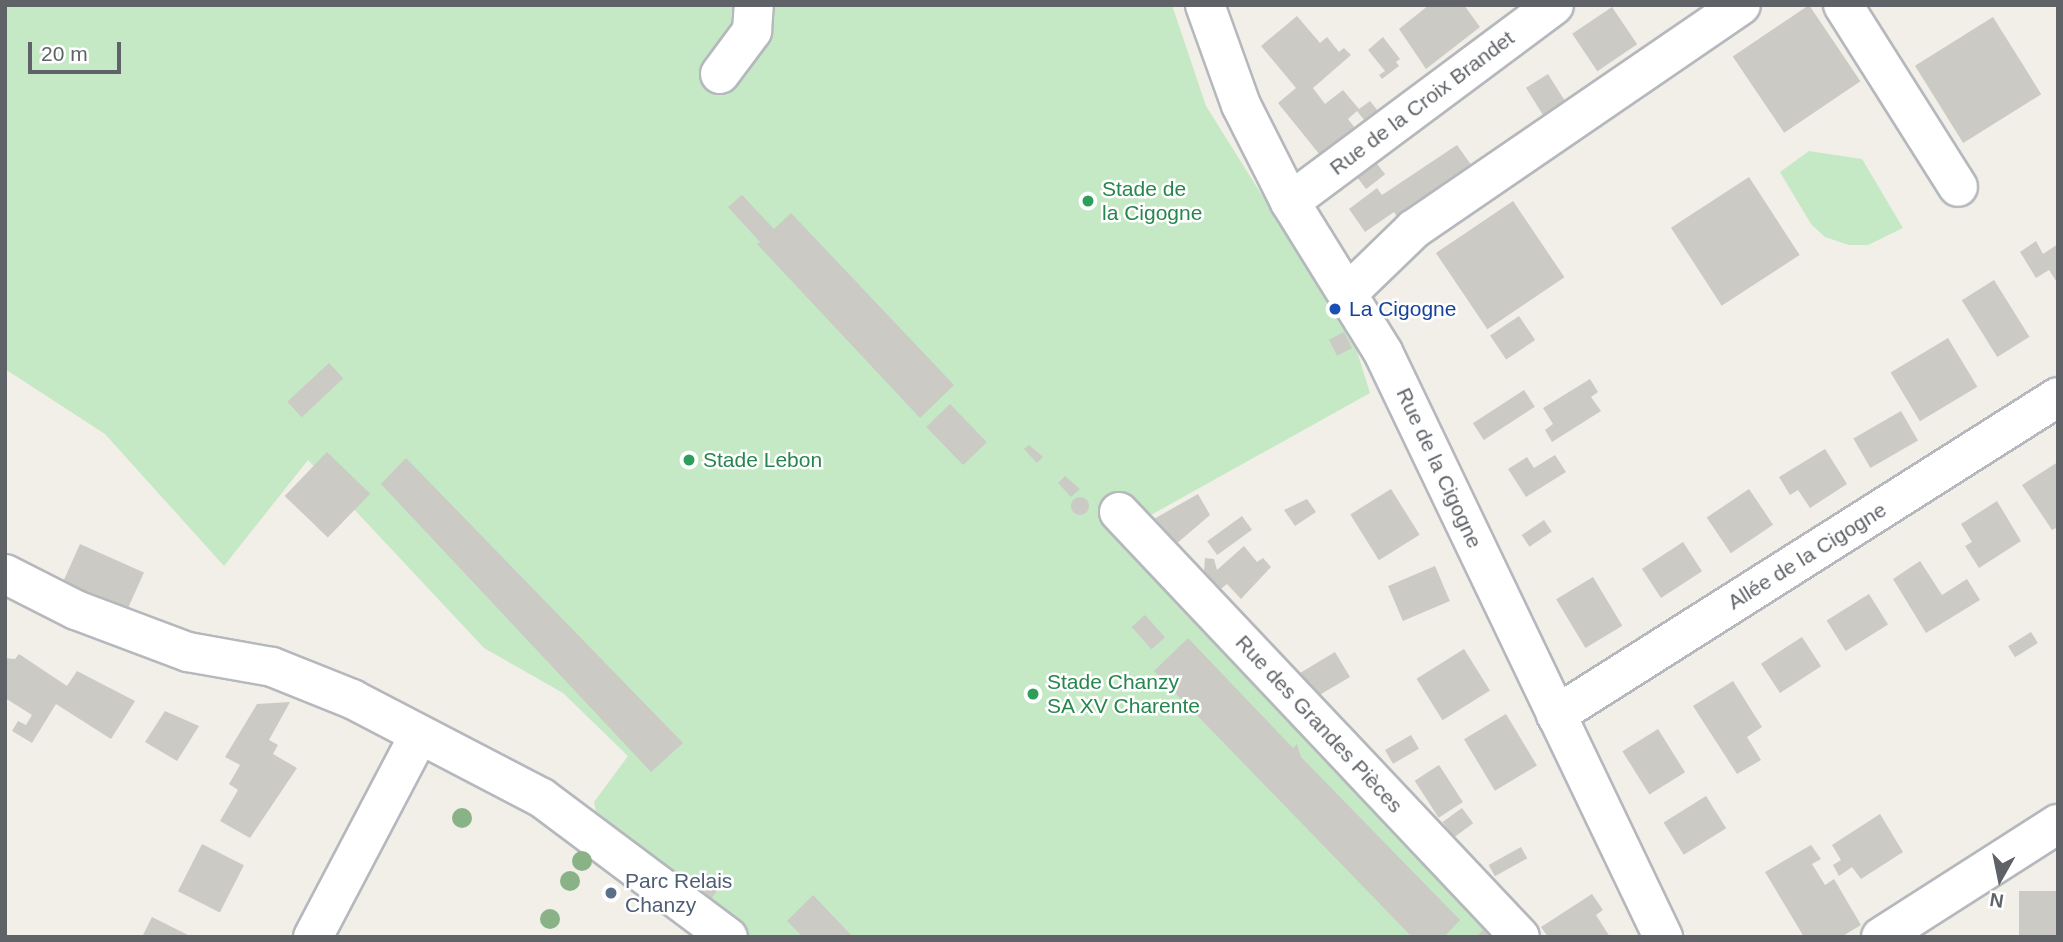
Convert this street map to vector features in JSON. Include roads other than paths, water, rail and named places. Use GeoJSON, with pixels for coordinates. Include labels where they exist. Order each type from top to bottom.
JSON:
{"type":"FeatureCollection","features":[{"type":"Feature","properties":{"kind":"street"},"geometry":{"type":"LineString","coordinates":[[720,74],[752,31],[754,5]]}},
{"type":"Feature","properties":{"kind":"street","name":"Rue de la Cigogne"},"geometry":{"type":"LineString","coordinates":[[1205,5],[1241,105],[1290,202],[1348,293],[1394,373],[1662,937]]}},
{"type":"Feature","properties":{"kind":"street","name":"Rue de la Croix Brandet"},"geometry":{"type":"LineString","coordinates":[[1290,202],[1554,5]]}},
{"type":"Feature","properties":{"kind":"street"},"geometry":{"type":"LineString","coordinates":[[1348,293],[1414,229],[1741,5]]}},
{"type":"Feature","properties":{"kind":"street"},"geometry":{"type":"LineString","coordinates":[[1843,5],[1958,187]]}},
{"type":"Feature","properties":{"kind":"street","name":"Allée de la Cigogne"},"geometry":{"type":"LineString","coordinates":[[1556,715],[2058,397]]}},
{"type":"Feature","properties":{"kind":"street","name":"Rue des Grandes Pièces"},"geometry":{"type":"LineString","coordinates":[[1119,512],[1520,937]]}},
{"type":"Feature","properties":{"kind":"street"},"geometry":{"type":"LineString","coordinates":[[5,574],[76,610],[188,652],[272,667],[352,699],[542,798],[728,937]]}},
{"type":"Feature","properties":{"kind":"street"},"geometry":{"type":"LineString","coordinates":[[313,937],[419,735]]}},
{"type":"Feature","properties":{"kind":"street"},"geometry":{"type":"LineString","coordinates":[[1881,937],[2058,824]]}},
{"type":"Feature","properties":{"kind":"place","name":"Stade de la Cigogne"},"geometry":{"type":"Point","coordinates":[1088,201]}},
{"type":"Feature","properties":{"kind":"place","name":"La Cigogne"},"geometry":{"type":"Point","coordinates":[1335,309]}},
{"type":"Feature","properties":{"kind":"place","name":"Stade Lebon"},"geometry":{"type":"Point","coordinates":[689,460]}},
{"type":"Feature","properties":{"kind":"place","name":"Stade Chanzy SA XV Charente"},"geometry":{"type":"Point","coordinates":[1033,694]}},
{"type":"Feature","properties":{"kind":"place","name":"Parc Relais Chanzy"},"geometry":{"type":"Point","coordinates":[611,893]}}]}
